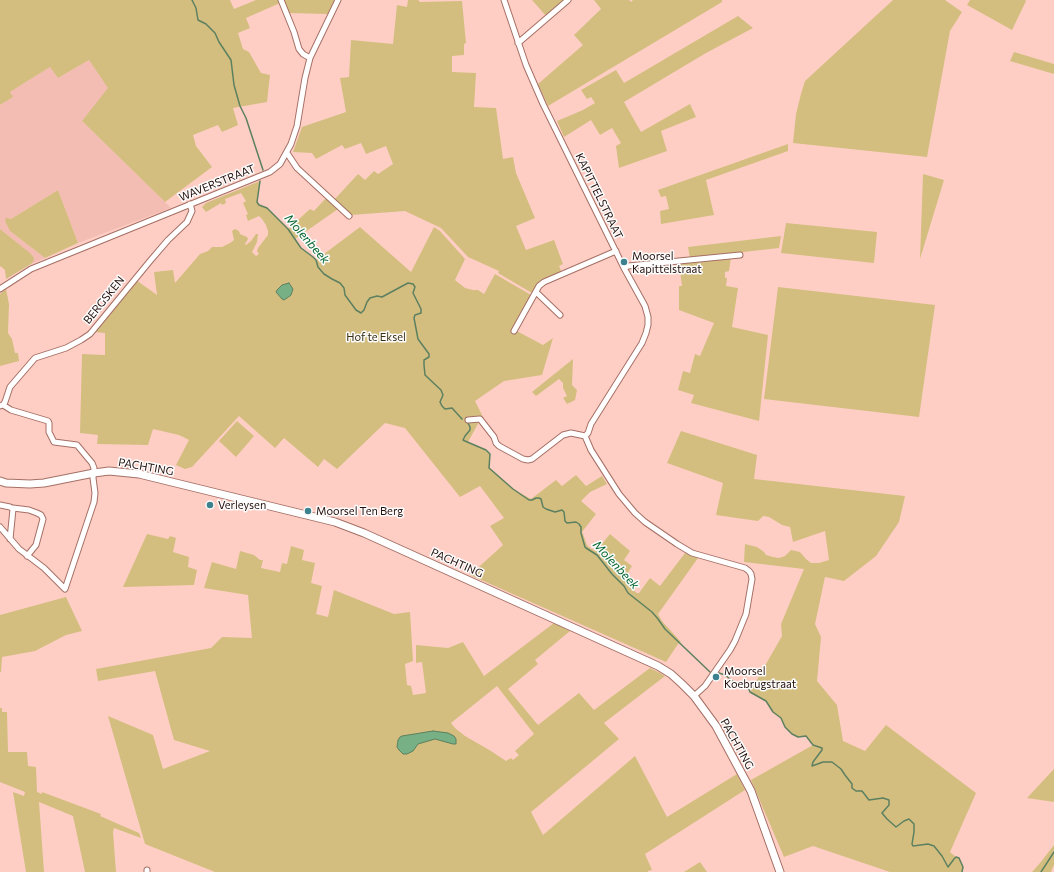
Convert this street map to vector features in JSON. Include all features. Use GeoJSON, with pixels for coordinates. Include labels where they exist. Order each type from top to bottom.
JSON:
{"type":"FeatureCollection","features":[{"type":"Feature","properties":{"kind":"main road","name":"PACHTING"},"geometry":{"type":"LineString","coordinates":[[0,481],[15,484],[37,484],[109,471],[139,474],[335,522],[364,533],[528,606],[658,666],[671,674],[694,696],[716,726],[751,791],[780,872]]}},
{"type":"Feature","properties":{"kind":"street"},"geometry":{"type":"LineString","coordinates":[[281,0],[299,48],[303,54],[310,58]]}},
{"type":"Feature","properties":{"kind":"street","name":"WAVERSTRAAT"},"geometry":{"type":"LineString","coordinates":[[0,289],[31,269],[270,172],[280,164],[291,144],[297,126],[310,58],[338,0]]}},
{"type":"Feature","properties":{"kind":"street","name":"KAPITTELSTRAAT"},"geometry":{"type":"LineString","coordinates":[[504,0],[526,65],[545,109],[624,268],[645,306],[648,317],[646,333],[642,343],[585,436]]}},
{"type":"Feature","properties":{"kind":"street"},"geometry":{"type":"LineString","coordinates":[[518,43],[568,0]]}},
{"type":"Feature","properties":{"kind":"street"},"geometry":{"type":"LineString","coordinates":[[286,153],[289,155],[297,168],[349,216]]}},
{"type":"Feature","properties":{"kind":"street","name":"BERGSKEN"},"geometry":{"type":"LineString","coordinates":[[2,406],[10,387],[35,358],[66,348],[90,334],[168,240],[187,222],[192,211],[190,204]]}},
{"type":"Feature","properties":{"kind":"street"},"geometry":{"type":"LineString","coordinates":[[514,331],[539,286],[544,282],[616,251]]}},
{"type":"Feature","properties":{"kind":"street"},"geometry":{"type":"LineString","coordinates":[[624,268],[628,266],[740,255]]}},
{"type":"Feature","properties":{"kind":"street"},"geometry":{"type":"LineString","coordinates":[[536,292],[560,315]]}},
{"type":"Feature","properties":{"kind":"street"},"geometry":{"type":"LineString","coordinates":[[0,527],[19,549],[44,568],[66,589],[94,502],[95,493],[93,478],[94,468],[92,463],[77,445],[54,442],[49,432],[48,421],[2,406]]}},
{"type":"Feature","properties":{"kind":"street"},"geometry":{"type":"LineString","coordinates":[[468,420],[480,419],[494,436],[499,446],[523,459],[528,460],[532,459],[563,435],[571,433],[585,436],[591,450],[618,494],[645,522],[692,553],[745,568],[749,571],[752,579],[746,614],[735,641],[705,686],[694,696]]}},
{"type":"Feature","properties":{"kind":"street"},"geometry":{"type":"LineString","coordinates":[[0,506],[30,510],[41,515],[42,519],[36,545],[27,556]]}},
{"type":"Feature","properties":{"kind":"street"},"geometry":{"type":"LineString","coordinates":[[10,539],[13,508]]}},
{"type":"Feature","properties":{"kind":"shaded area"},"geometry":{"type":"Polygon","coordinates":[[[89,60],[109,88],[82,121],[171,208],[78,243],[58,190],[11,219],[8,218],[10,231],[45,258],[31,264],[33,262],[32,255],[0,229],[0,105],[12,97],[10,92],[50,67],[58,78],[89,60]]]}},
{"type":"Feature","properties":{"kind":"shaded area"},"geometry":{"type":"Polygon","coordinates":[[[289,283],[293,289],[291,295],[284,300],[276,292],[282,285],[289,283]]]}},
{"type":"Feature","properties":{"kind":"shaded area"},"geometry":{"type":"Polygon","coordinates":[[[433,731],[448,733],[454,736],[456,739],[456,744],[435,739],[418,744],[413,751],[407,754],[403,754],[397,747],[398,740],[402,736],[433,731]]]}},
{"type":"Feature","properties":{"kind":"green space"},"geometry":{"type":"Polygon","coordinates":[[[0,0],[230,0],[234,9],[256,0],[279,0],[280,3],[246,18],[250,28],[238,33],[243,49],[249,52],[261,73],[270,75],[267,102],[233,108],[238,125],[222,132],[218,125],[193,135],[196,146],[212,167],[165,202],[82,121],[108,88],[89,60],[58,78],[50,67],[10,92],[13,97],[0,105],[0,0]]]}},
{"type":"Feature","properties":{"kind":"green space"},"geometry":{"type":"Polygon","coordinates":[[[283,0],[335,0],[328,14],[288,13],[283,0]]]}},
{"type":"Feature","properties":{"kind":"green space"},"geometry":{"type":"Polygon","coordinates":[[[408,0],[418,0],[420,2],[462,1],[466,43],[464,44],[464,55],[452,56],[452,72],[476,73],[474,107],[496,108],[503,159],[513,157],[516,173],[535,218],[516,226],[526,250],[554,240],[563,264],[559,266],[562,273],[536,287],[532,293],[498,273],[499,271],[468,257],[441,228],[405,211],[351,215],[334,200],[358,174],[365,180],[374,171],[378,174],[393,164],[386,146],[366,154],[361,143],[345,149],[342,145],[316,159],[312,153],[293,152],[302,127],[346,112],[340,78],[349,77],[351,40],[393,44],[397,5],[407,7],[408,0]]]}},
{"type":"Feature","properties":{"kind":"green space"},"geometry":{"type":"Polygon","coordinates":[[[532,0],[566,0],[547,17],[532,0]]]}},
{"type":"Feature","properties":{"kind":"green space"},"geometry":{"type":"Polygon","coordinates":[[[594,0],[629,0],[631,2],[633,0],[722,0],[722,2],[548,106],[538,84],[583,45],[574,35],[601,9],[594,0]]]}},
{"type":"Feature","properties":{"kind":"green space"},"geometry":{"type":"Polygon","coordinates":[[[893,0],[945,0],[962,12],[950,31],[927,157],[793,143],[796,114],[805,81],[893,0]]]}},
{"type":"Feature","properties":{"kind":"green space"},"geometry":{"type":"Polygon","coordinates":[[[970,0],[1026,1],[1012,30],[967,5],[970,0]]]}},
{"type":"Feature","properties":{"kind":"green space"},"geometry":{"type":"Polygon","coordinates":[[[738,16],[753,28],[706,53],[624,102],[641,132],[690,104],[696,117],[661,131],[667,151],[619,168],[616,146],[621,143],[612,128],[600,135],[591,120],[564,137],[557,121],[595,103],[591,97],[587,99],[581,90],[616,70],[624,83],[738,16]]]}},
{"type":"Feature","properties":{"kind":"green space"},"geometry":{"type":"Polygon","coordinates":[[[1014,52],[1054,64],[1054,74],[1010,61],[1014,52]]]}},
{"type":"Feature","properties":{"kind":"green space"},"geometry":{"type":"Polygon","coordinates":[[[788,144],[788,151],[706,180],[714,215],[661,224],[660,211],[669,209],[666,196],[661,197],[658,190],[788,144]]]}},
{"type":"Feature","properties":{"kind":"green space"},"geometry":{"type":"Polygon","coordinates":[[[923,174],[944,180],[920,259],[923,174]]]}},
{"type":"Feature","properties":{"kind":"green space","name":"Hof te Eksel"},"geometry":{"type":"Polygon","coordinates":[[[260,181],[257,202],[259,205],[267,208],[288,229],[310,209],[314,211],[326,198],[338,209],[295,239],[301,248],[316,260],[360,227],[411,272],[434,227],[440,231],[465,259],[455,280],[465,288],[478,290],[484,294],[495,274],[531,295],[513,329],[543,345],[553,338],[542,375],[504,381],[475,401],[484,419],[479,422],[468,442],[486,450],[490,454],[490,468],[513,489],[531,499],[556,480],[562,486],[576,475],[586,486],[602,476],[607,484],[590,492],[581,501],[596,514],[582,532],[587,545],[596,551],[610,534],[630,551],[624,560],[632,566],[624,579],[637,593],[639,593],[650,578],[660,586],[685,553],[698,558],[658,614],[662,621],[681,642],[666,662],[470,575],[503,545],[490,526],[504,518],[480,486],[460,497],[405,428],[385,423],[337,469],[324,459],[318,467],[284,438],[275,448],[239,416],[192,467],[185,469],[176,465],[189,440],[179,435],[153,429],[148,445],[97,444],[98,435],[80,433],[82,354],[105,355],[105,333],[94,332],[136,280],[157,295],[154,272],[173,270],[175,283],[200,254],[208,251],[212,247],[222,247],[234,240],[232,231],[235,229],[239,231],[240,234],[247,237],[248,239],[245,244],[246,245],[256,234],[258,234],[257,242],[252,252],[256,256],[259,254],[257,251],[258,248],[268,235],[268,231],[266,225],[259,216],[248,221],[246,215],[248,214],[243,203],[246,201],[241,193],[225,199],[226,203],[222,205],[221,203],[206,212],[202,207],[206,203],[260,181]],[[290,286],[276,292],[284,300],[289,297],[293,289],[290,286]]]}},
{"type":"Feature","properties":{"kind":"green space"},"geometry":{"type":"Polygon","coordinates":[[[58,190],[78,243],[45,258],[10,231],[5,220],[6,218],[11,219],[58,190]]]}},
{"type":"Feature","properties":{"kind":"green space"},"geometry":{"type":"Polygon","coordinates":[[[786,223],[877,232],[874,263],[781,253],[786,223]]]}},
{"type":"Feature","properties":{"kind":"green space"},"geometry":{"type":"Polygon","coordinates":[[[0,229],[30,253],[34,258],[31,264],[6,279],[5,270],[0,266],[0,229]]]}},
{"type":"Feature","properties":{"kind":"green space"},"geometry":{"type":"Polygon","coordinates":[[[781,236],[779,248],[690,258],[688,247],[781,236]]]}},
{"type":"Feature","properties":{"kind":"green space"},"geometry":{"type":"Polygon","coordinates":[[[731,257],[729,271],[725,272],[725,278],[727,278],[726,286],[738,288],[732,327],[768,335],[759,421],[691,403],[694,395],[678,390],[683,371],[690,373],[695,354],[700,356],[714,323],[679,310],[679,286],[682,286],[679,263],[731,257]]]}},
{"type":"Feature","properties":{"kind":"green space"},"geometry":{"type":"Polygon","coordinates":[[[778,287],[935,305],[919,417],[764,399],[778,287]]]}},
{"type":"Feature","properties":{"kind":"green space"},"geometry":{"type":"Polygon","coordinates":[[[6,289],[9,304],[8,333],[12,339],[15,353],[18,353],[19,361],[0,366],[0,294],[6,289]]]}},
{"type":"Feature","properties":{"kind":"green space"},"geometry":{"type":"Polygon","coordinates":[[[573,359],[572,385],[577,390],[575,400],[567,404],[563,398],[567,396],[563,388],[563,383],[559,379],[536,396],[532,392],[573,359]]]}},
{"type":"Feature","properties":{"kind":"green space"},"geometry":{"type":"Polygon","coordinates":[[[237,421],[254,436],[236,457],[219,441],[237,421]]]}},
{"type":"Feature","properties":{"kind":"green space"},"geometry":{"type":"Polygon","coordinates":[[[681,431],[757,455],[754,479],[905,496],[899,522],[876,556],[844,581],[825,577],[815,624],[821,637],[817,681],[837,705],[843,741],[865,751],[886,725],[976,793],[950,852],[959,858],[963,867],[962,872],[890,872],[813,846],[784,857],[751,780],[813,745],[806,736],[798,737],[792,734],[785,727],[781,718],[773,712],[766,701],[750,692],[782,636],[781,624],[804,569],[744,562],[745,544],[757,547],[766,555],[779,558],[785,556],[791,550],[800,552],[811,563],[819,563],[829,560],[825,531],[793,542],[790,527],[782,525],[769,517],[763,516],[758,521],[716,515],[723,483],[667,463],[681,431]]]}},
{"type":"Feature","properties":{"kind":"green space"},"geometry":{"type":"Polygon","coordinates":[[[147,534],[168,539],[170,536],[176,538],[173,552],[189,557],[188,567],[197,570],[194,585],[123,587],[147,534]]]}},
{"type":"Feature","properties":{"kind":"green space"},"geometry":{"type":"Polygon","coordinates":[[[291,546],[304,550],[302,560],[315,563],[311,583],[322,586],[316,614],[328,617],[334,590],[394,614],[410,612],[413,661],[405,664],[407,685],[411,686],[413,695],[426,693],[422,662],[416,663],[416,645],[448,648],[463,642],[484,676],[554,623],[570,631],[535,660],[538,664],[508,689],[538,725],[579,693],[594,710],[650,668],[665,676],[604,723],[619,739],[531,812],[543,835],[635,756],[667,817],[737,774],[745,790],[645,854],[652,870],[648,872],[215,872],[145,844],[108,716],[153,735],[163,769],[210,751],[174,740],[155,671],[98,681],[96,669],[211,648],[222,637],[252,638],[248,595],[204,588],[212,562],[236,569],[240,551],[254,555],[260,560],[263,560],[261,568],[280,572],[282,563],[287,564],[291,546]],[[497,686],[451,723],[465,736],[506,761],[511,758],[513,760],[519,755],[515,751],[534,734],[497,686]]]}},
{"type":"Feature","properties":{"kind":"green space"},"geometry":{"type":"Polygon","coordinates":[[[66,597],[82,631],[66,635],[35,651],[2,657],[0,672],[0,615],[66,597]]]}},
{"type":"Feature","properties":{"kind":"green space"},"geometry":{"type":"Polygon","coordinates":[[[0,708],[2,708],[2,712],[7,712],[8,752],[27,752],[28,766],[36,767],[37,792],[42,794],[42,792],[101,814],[100,816],[139,833],[141,838],[114,828],[116,872],[85,872],[73,816],[39,802],[44,872],[26,872],[13,792],[24,796],[25,792],[0,782],[0,708]]]}},
{"type":"Feature","properties":{"kind":"green space"},"geometry":{"type":"Polygon","coordinates":[[[1054,769],[1054,802],[1027,798],[1054,769]]]}},
{"type":"Feature","properties":{"kind":"green space"},"geometry":{"type":"Polygon","coordinates":[[[1054,845],[1054,865],[1051,871],[1052,872],[1032,872],[1040,863],[1054,845]]]}},
{"type":"Feature","properties":{"kind":"green space"},"geometry":{"type":"Polygon","coordinates":[[[700,862],[707,872],[684,872],[700,862]]]}},
{"type":"Feature","properties":{"kind":"waterway","name":"Molenbeek"},"geometry":{"type":"LineString","coordinates":[[192,0],[196,8],[198,20],[206,24],[215,33],[231,60],[234,85],[240,106],[246,118],[263,170]]}},
{"type":"Feature","properties":{"kind":"waterway","name":"Molenbeek"},"geometry":{"type":"LineString","coordinates":[[260,181],[257,202],[259,205],[267,208],[288,229],[301,248],[316,260],[318,267],[324,274],[340,283],[344,288],[345,295],[356,310],[361,313],[370,298],[377,296],[382,297],[408,283],[413,284],[415,287],[413,293],[421,309],[421,313],[415,315],[414,318],[418,339],[429,354],[429,357],[424,360],[425,375],[441,390],[443,395],[440,402],[442,406],[445,409],[452,408],[462,419]]}},
{"type":"Feature","properties":{"kind":"waterway","name":"Molenbeek"},"geometry":{"type":"LineString","coordinates":[[468,423],[470,430],[463,440],[486,450],[490,454],[489,468],[513,489],[529,500],[539,498],[541,499],[543,507],[546,509],[555,512],[562,510],[567,523],[576,522],[579,524],[585,547],[597,555],[624,586],[628,593],[652,612],[665,629],[710,672]]}},
{"type":"Feature","properties":{"kind":"waterway","name":"Molenbeek"},"geometry":{"type":"LineString","coordinates":[[719,673],[739,684],[745,683],[750,692],[766,701],[773,712],[781,718],[785,727],[792,734],[798,737],[806,736],[813,745],[822,748],[812,766],[823,762],[832,762],[841,769],[852,784],[852,788],[856,791],[862,791],[869,800],[883,798],[889,800],[889,805],[882,813],[896,827],[909,819],[914,824],[913,846],[928,844],[934,846],[948,867],[956,857],[959,858],[963,867],[962,872]]}},
{"type":"Feature","properties":{"kind":"waterway"},"geometry":{"type":"LineString","coordinates":[[1041,872],[1054,852]]}},
{"type":"Feature","properties":{"kind":"place","name":"Moorsel Kapittelstraat"},"geometry":{"type":"Point","coordinates":[624,262]}},
{"type":"Feature","properties":{"kind":"place","name":"Verleysen"},"geometry":{"type":"Point","coordinates":[210,505]}},
{"type":"Feature","properties":{"kind":"place","name":"Moorsel Ten Berg"},"geometry":{"type":"Point","coordinates":[308,511]}},
{"type":"Feature","properties":{"kind":"place","name":"Moorsel Koebrugstraat"},"geometry":{"type":"Point","coordinates":[716,677]}}]}
